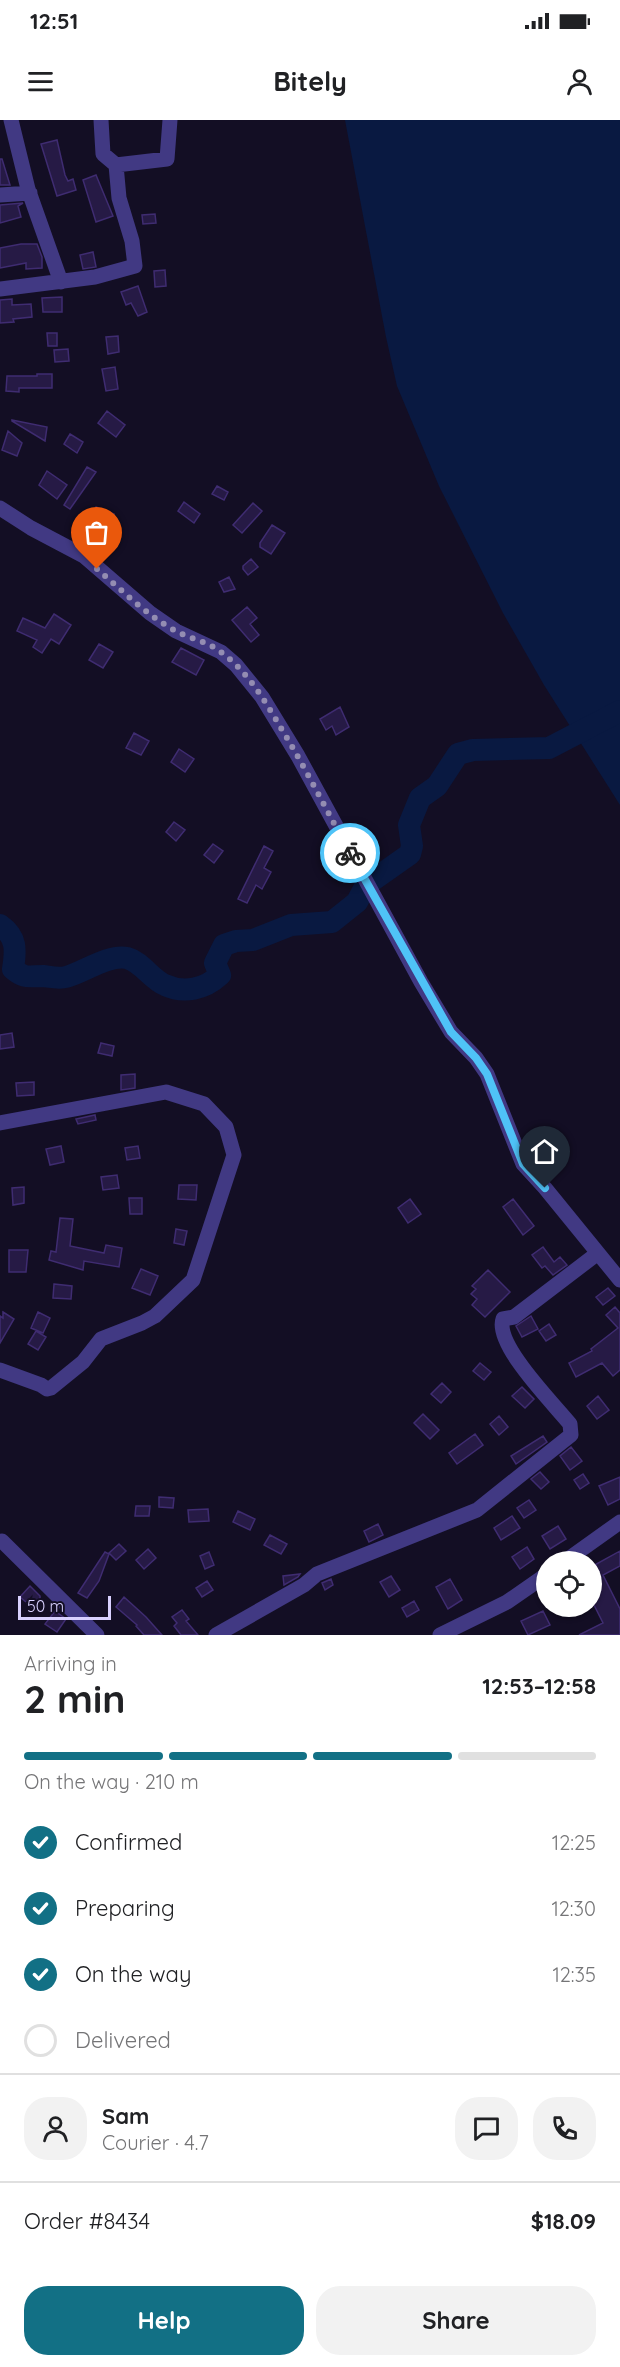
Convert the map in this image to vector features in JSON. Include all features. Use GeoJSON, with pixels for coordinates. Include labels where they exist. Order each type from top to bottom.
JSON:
{"type":"FeatureCollection","features":[{"type":"Feature","properties":{"kind":"street"},"geometry":{"type":"LineString","coordinates":[[11,120],[30,193],[61,282]]}},
{"type":"Feature","properties":{"kind":"street"},"geometry":{"type":"LineString","coordinates":[[0,289],[95,277],[135,266],[133,248],[118,198],[116,165],[103,154],[101,120]]}},
{"type":"Feature","properties":{"kind":"street"},"geometry":{"type":"LineString","coordinates":[[116,165],[167,159],[170,120]]}},
{"type":"Feature","properties":{"kind":"street"},"geometry":{"type":"LineString","coordinates":[[0,195],[30,193]]}},
{"type":"Feature","properties":{"kind":"street"},"geometry":{"type":"LineString","coordinates":[[0,508],[30,528],[84,556],[150,613],[176,631],[221,652],[236,665],[262,697],[298,756],[451,1032],[476,1058],[487,1074],[523,1164],[620,1280]]}},
{"type":"Feature","properties":{"kind":"street"},"geometry":{"type":"LineString","coordinates":[[0,1123],[166,1092],[204,1104],[226,1127],[234,1155],[193,1280],[142,1323],[101,1339],[83,1362],[51,1388],[47,1389],[42,1385],[0,1370]]}},
{"type":"Feature","properties":{"kind":"street"},"geometry":{"type":"LineString","coordinates":[[216,1635],[304,1585],[317,1574],[477,1510],[571,1435],[570,1424],[514,1356],[502,1335],[501,1326],[503,1319],[514,1317],[598,1252]]}},
{"type":"Feature","properties":{"kind":"street"},"geometry":{"type":"LineString","coordinates":[[579,1551],[620,1522]]}},
{"type":"Feature","properties":{"kind":"street"},"geometry":{"type":"LineString","coordinates":[[1,1542],[97,1635]]}},
{"type":"Feature","properties":{"kind":"street"},"geometry":{"type":"LineString","coordinates":[[440,1635],[507,1602],[536,1582]]}},
{"type":"Feature","properties":{"kind":"water"},"geometry":{"type":"Polygon","coordinates":[[[345,120],[620,120],[620,805],[544,685],[503,613],[439,486],[397,386],[345,120]]]}},
{"type":"Feature","properties":{"kind":"building"},"geometry":{"type":"Polygon","coordinates":[[[57,140],[65,175],[68,181],[73,179],[76,190],[57,196],[41,144],[57,140]]]}},
{"type":"Feature","properties":{"kind":"building"},"geometry":{"type":"Polygon","coordinates":[[[0,159],[2,159],[10,185],[0,185],[0,159]]]}},
{"type":"Feature","properties":{"kind":"building"},"geometry":{"type":"Polygon","coordinates":[[[96,175],[113,216],[96,222],[83,180],[96,175]]]}},
{"type":"Feature","properties":{"kind":"building"},"geometry":{"type":"Polygon","coordinates":[[[23,203],[18,206],[21,217],[0,223],[0,205],[23,203]]]}},
{"type":"Feature","properties":{"kind":"building"},"geometry":{"type":"Polygon","coordinates":[[[155,214],[156,223],[143,224],[142,215],[155,214]]]}},
{"type":"Feature","properties":{"kind":"building"},"geometry":{"type":"Polygon","coordinates":[[[37,244],[42,257],[42,268],[26,269],[26,263],[0,268],[0,248],[37,244]]]}},
{"type":"Feature","properties":{"kind":"building"},"geometry":{"type":"Polygon","coordinates":[[[93,252],[96,267],[83,269],[80,255],[93,252]]]}},
{"type":"Feature","properties":{"kind":"building"},"geometry":{"type":"Polygon","coordinates":[[[165,270],[166,286],[155,287],[154,271],[165,270]]]}},
{"type":"Feature","properties":{"kind":"building"},"geometry":{"type":"Polygon","coordinates":[[[138,286],[147,312],[138,316],[131,303],[126,305],[121,292],[138,286]]]}},
{"type":"Feature","properties":{"kind":"building"},"geometry":{"type":"Polygon","coordinates":[[[62,297],[62,312],[43,312],[42,298],[62,297]]]}},
{"type":"Feature","properties":{"kind":"building"},"geometry":{"type":"Polygon","coordinates":[[[12,299],[12,305],[31,304],[32,317],[0,323],[0,300],[12,299]]]}},
{"type":"Feature","properties":{"kind":"building"},"geometry":{"type":"Polygon","coordinates":[[[47,333],[57,333],[57,346],[48,346],[47,333]]]}},
{"type":"Feature","properties":{"kind":"building"},"geometry":{"type":"Polygon","coordinates":[[[118,336],[119,352],[108,354],[106,337],[118,336]]]}},
{"type":"Feature","properties":{"kind":"building"},"geometry":{"type":"Polygon","coordinates":[[[68,349],[69,361],[55,362],[54,350],[68,349]]]}},
{"type":"Feature","properties":{"kind":"building"},"geometry":{"type":"Polygon","coordinates":[[[115,367],[118,389],[106,391],[102,369],[115,367]]]}},
{"type":"Feature","properties":{"kind":"building"},"geometry":{"type":"Polygon","coordinates":[[[37,374],[52,374],[52,388],[19,388],[19,392],[6,391],[7,376],[37,376],[37,374]]]}},
{"type":"Feature","properties":{"kind":"building"},"geometry":{"type":"Polygon","coordinates":[[[107,411],[125,425],[116,437],[98,423],[107,411]]]}},
{"type":"Feature","properties":{"kind":"building"},"geometry":{"type":"Polygon","coordinates":[[[12,421],[47,427],[45,441],[12,421]]]}},
{"type":"Feature","properties":{"kind":"building"},"geometry":{"type":"Polygon","coordinates":[[[8,431],[22,443],[17,456],[2,450],[8,431]]]}},
{"type":"Feature","properties":{"kind":"building"},"geometry":{"type":"Polygon","coordinates":[[[70,434],[83,442],[77,453],[64,444],[70,434]]]}},
{"type":"Feature","properties":{"kind":"building"},"geometry":{"type":"Polygon","coordinates":[[[87,467],[96,472],[70,509],[64,505],[87,467]]]}},
{"type":"Feature","properties":{"kind":"building"},"geometry":{"type":"Polygon","coordinates":[[[47,471],[67,485],[57,499],[39,485],[47,471]]]}},
{"type":"Feature","properties":{"kind":"building"},"geometry":{"type":"Polygon","coordinates":[[[217,486],[228,492],[224,500],[212,494],[217,486]]]}},
{"type":"Feature","properties":{"kind":"building"},"geometry":{"type":"Polygon","coordinates":[[[184,502],[200,514],[194,523],[178,511],[184,502]]]}},
{"type":"Feature","properties":{"kind":"building"},"geometry":{"type":"Polygon","coordinates":[[[253,503],[262,511],[242,533],[233,525],[253,503]]]}},
{"type":"Feature","properties":{"kind":"building"},"geometry":{"type":"Polygon","coordinates":[[[96,507],[114,514],[109,529],[90,521],[96,507]]]}},
{"type":"Feature","properties":{"kind":"building"},"geometry":{"type":"Polygon","coordinates":[[[272,525],[285,533],[271,554],[260,547],[260,543],[272,525]]]}},
{"type":"Feature","properties":{"kind":"building"},"geometry":{"type":"Polygon","coordinates":[[[251,559],[258,567],[248,575],[243,566],[251,559]]]}},
{"type":"Feature","properties":{"kind":"building"},"geometry":{"type":"Polygon","coordinates":[[[229,577],[235,589],[224,592],[219,582],[229,577]]]}},
{"type":"Feature","properties":{"kind":"building"},"geometry":{"type":"Polygon","coordinates":[[[247,607],[257,618],[250,624],[259,635],[251,642],[232,620],[247,607]]]}},
{"type":"Feature","properties":{"kind":"building"},"geometry":{"type":"Polygon","coordinates":[[[54,614],[71,625],[59,644],[51,639],[42,653],[33,647],[37,640],[17,631],[23,618],[45,628],[54,614]]]}},
{"type":"Feature","properties":{"kind":"building"},"geometry":{"type":"Polygon","coordinates":[[[99,644],[113,652],[103,668],[89,660],[99,644]]]}},
{"type":"Feature","properties":{"kind":"building"},"geometry":{"type":"Polygon","coordinates":[[[181,648],[204,660],[196,675],[172,662],[181,648]]]}},
{"type":"Feature","properties":{"kind":"building"},"geometry":{"type":"Polygon","coordinates":[[[340,707],[349,727],[336,735],[332,726],[326,730],[320,719],[340,707]]]}},
{"type":"Feature","properties":{"kind":"building"},"geometry":{"type":"Polygon","coordinates":[[[134,733],[149,741],[141,755],[126,748],[134,733]]]}},
{"type":"Feature","properties":{"kind":"building"},"geometry":{"type":"Polygon","coordinates":[[[179,749],[194,759],[185,772],[171,762],[179,749]]]}},
{"type":"Feature","properties":{"kind":"building"},"geometry":{"type":"Polygon","coordinates":[[[174,822],[185,830],[176,841],[166,832],[174,822]]]}},
{"type":"Feature","properties":{"kind":"building"},"geometry":{"type":"Polygon","coordinates":[[[213,844],[223,851],[214,863],[204,855],[213,844]]]}},
{"type":"Feature","properties":{"kind":"building"},"geometry":{"type":"Polygon","coordinates":[[[264,846],[273,851],[264,868],[271,872],[262,889],[256,885],[247,903],[238,899],[264,846]]]}},
{"type":"Feature","properties":{"kind":"building"},"geometry":{"type":"Polygon","coordinates":[[[12,1033],[14,1047],[0,1049],[0,1035],[12,1033]]]}},
{"type":"Feature","properties":{"kind":"building"},"geometry":{"type":"Polygon","coordinates":[[[101,1043],[114,1046],[112,1056],[98,1053],[101,1043]]]}},
{"type":"Feature","properties":{"kind":"building"},"geometry":{"type":"Polygon","coordinates":[[[135,1074],[135,1088],[121,1090],[121,1075],[135,1074]]]}},
{"type":"Feature","properties":{"kind":"building"},"geometry":{"type":"Polygon","coordinates":[[[34,1082],[34,1095],[17,1096],[16,1083],[34,1082]]]}},
{"type":"Feature","properties":{"kind":"building"},"geometry":{"type":"Polygon","coordinates":[[[95,1115],[96,1120],[78,1124],[76,1119],[95,1115]]]}},
{"type":"Feature","properties":{"kind":"building"},"geometry":{"type":"Polygon","coordinates":[[[61,1146],[64,1162],[50,1165],[46,1149],[61,1146]]]}},
{"type":"Feature","properties":{"kind":"building"},"geometry":{"type":"Polygon","coordinates":[[[138,1146],[140,1158],[127,1160],[125,1148],[138,1146]]]}},
{"type":"Feature","properties":{"kind":"building"},"geometry":{"type":"Polygon","coordinates":[[[117,1175],[119,1188],[103,1190],[101,1177],[117,1175]]]}},
{"type":"Feature","properties":{"kind":"building"},"geometry":{"type":"Polygon","coordinates":[[[179,1185],[197,1185],[196,1200],[178,1199],[179,1185]]]}},
{"type":"Feature","properties":{"kind":"building"},"geometry":{"type":"Polygon","coordinates":[[[24,1187],[24,1203],[13,1205],[12,1188],[24,1187]]]}},
{"type":"Feature","properties":{"kind":"building"},"geometry":{"type":"Polygon","coordinates":[[[129,1198],[142,1198],[142,1214],[130,1214],[129,1198]]]}},
{"type":"Feature","properties":{"kind":"building"},"geometry":{"type":"Polygon","coordinates":[[[410,1199],[421,1214],[408,1223],[398,1208],[410,1199]]]}},
{"type":"Feature","properties":{"kind":"building"},"geometry":{"type":"Polygon","coordinates":[[[513,1199],[534,1226],[523,1235],[503,1207],[513,1199]]]}},
{"type":"Feature","properties":{"kind":"building"},"geometry":{"type":"Polygon","coordinates":[[[60,1218],[73,1219],[70,1246],[104,1253],[106,1245],[122,1248],[119,1267],[84,1261],[83,1270],[49,1260],[51,1251],[56,1252],[60,1218]]]}},
{"type":"Feature","properties":{"kind":"building"},"geometry":{"type":"Polygon","coordinates":[[[176,1229],[187,1231],[184,1245],[174,1243],[176,1229]]]}},
{"type":"Feature","properties":{"kind":"building"},"geometry":{"type":"Polygon","coordinates":[[[543,1247],[554,1262],[560,1257],[567,1265],[553,1275],[545,1266],[542,1268],[532,1255],[543,1247]]]}},
{"type":"Feature","properties":{"kind":"building"},"geometry":{"type":"Polygon","coordinates":[[[9,1250],[28,1250],[26,1272],[9,1272],[9,1250]]]}},
{"type":"Feature","properties":{"kind":"building"},"geometry":{"type":"Polygon","coordinates":[[[141,1269],[158,1276],[150,1295],[132,1288],[141,1269]]]}},
{"type":"Feature","properties":{"kind":"building"},"geometry":{"type":"Polygon","coordinates":[[[488,1270],[510,1292],[485,1317],[472,1305],[477,1299],[471,1294],[476,1289],[472,1286],[488,1270]]]}},
{"type":"Feature","properties":{"kind":"building"},"geometry":{"type":"Polygon","coordinates":[[[54,1284],[72,1286],[71,1299],[53,1298],[54,1284]]]}},
{"type":"Feature","properties":{"kind":"building"},"geometry":{"type":"Polygon","coordinates":[[[608,1288],[615,1296],[603,1305],[596,1297],[608,1288]]]}},
{"type":"Feature","properties":{"kind":"building"},"geometry":{"type":"Polygon","coordinates":[[[615,1307],[620,1313],[620,1370],[613,1376],[602,1363],[576,1377],[569,1363],[592,1351],[591,1349],[618,1328],[606,1315],[615,1307]]]}},
{"type":"Feature","properties":{"kind":"building"},"geometry":{"type":"Polygon","coordinates":[[[3,1312],[14,1319],[0,1343],[0,1316],[3,1318],[3,1312]]]}},
{"type":"Feature","properties":{"kind":"building"},"geometry":{"type":"Polygon","coordinates":[[[38,1312],[50,1318],[43,1333],[31,1328],[38,1312]]]}},
{"type":"Feature","properties":{"kind":"building"},"geometry":{"type":"Polygon","coordinates":[[[531,1316],[538,1329],[522,1337],[516,1326],[531,1316]]]}},
{"type":"Feature","properties":{"kind":"building"},"geometry":{"type":"Polygon","coordinates":[[[549,1324],[556,1335],[546,1341],[539,1331],[549,1324]]]}},
{"type":"Feature","properties":{"kind":"building"},"geometry":{"type":"Polygon","coordinates":[[[36,1331],[46,1337],[38,1350],[28,1344],[36,1331]]]}},
{"type":"Feature","properties":{"kind":"building"},"geometry":{"type":"Polygon","coordinates":[[[480,1363],[491,1372],[484,1380],[473,1371],[480,1363]]]}},
{"type":"Feature","properties":{"kind":"building"},"geometry":{"type":"Polygon","coordinates":[[[442,1383],[451,1392],[441,1403],[431,1394],[442,1383]]]}},
{"type":"Feature","properties":{"kind":"building"},"geometry":{"type":"Polygon","coordinates":[[[522,1387],[534,1399],[525,1408],[512,1396],[522,1387]]]}},
{"type":"Feature","properties":{"kind":"building"},"geometry":{"type":"Polygon","coordinates":[[[598,1396],[609,1410],[597,1419],[587,1406],[598,1396]]]}},
{"type":"Feature","properties":{"kind":"building"},"geometry":{"type":"Polygon","coordinates":[[[423,1414],[439,1430],[430,1439],[414,1423],[423,1414]]]}},
{"type":"Feature","properties":{"kind":"building"},"geometry":{"type":"Polygon","coordinates":[[[499,1416],[508,1427],[499,1435],[490,1424],[499,1416]]]}},
{"type":"Feature","properties":{"kind":"building"},"geometry":{"type":"Polygon","coordinates":[[[475,1434],[483,1445],[457,1464],[449,1453],[475,1434]]]}},
{"type":"Feature","properties":{"kind":"building"},"geometry":{"type":"Polygon","coordinates":[[[543,1436],[547,1442],[516,1464],[511,1456],[543,1436]]]}},
{"type":"Feature","properties":{"kind":"building"},"geometry":{"type":"Polygon","coordinates":[[[571,1447],[582,1461],[570,1470],[560,1456],[571,1447]]]}},
{"type":"Feature","properties":{"kind":"building"},"geometry":{"type":"Polygon","coordinates":[[[540,1472],[549,1482],[541,1489],[531,1479],[540,1472]]]}},
{"type":"Feature","properties":{"kind":"building"},"geometry":{"type":"Polygon","coordinates":[[[583,1474],[589,1483],[580,1489],[574,1480],[583,1474]]]}},
{"type":"Feature","properties":{"kind":"building"},"geometry":{"type":"Polygon","coordinates":[[[620,1477],[620,1499],[608,1505],[599,1486],[620,1477]]]}},
{"type":"Feature","properties":{"kind":"building"},"geometry":{"type":"Polygon","coordinates":[[[159,1497],[174,1498],[173,1508],[159,1507],[159,1497]]]}},
{"type":"Feature","properties":{"kind":"building"},"geometry":{"type":"Polygon","coordinates":[[[529,1500],[536,1510],[524,1518],[517,1508],[529,1500]]]}},
{"type":"Feature","properties":{"kind":"building"},"geometry":{"type":"Polygon","coordinates":[[[136,1506],[150,1506],[149,1516],[135,1516],[136,1506]]]}},
{"type":"Feature","properties":{"kind":"building"},"geometry":{"type":"Polygon","coordinates":[[[208,1509],[209,1521],[189,1522],[188,1510],[208,1509]]]}},
{"type":"Feature","properties":{"kind":"building"},"geometry":{"type":"Polygon","coordinates":[[[238,1511],[255,1519],[250,1530],[233,1522],[238,1511]]]}},
{"type":"Feature","properties":{"kind":"building"},"geometry":{"type":"Polygon","coordinates":[[[512,1516],[520,1528],[501,1540],[494,1528],[512,1516]]]}},
{"type":"Feature","properties":{"kind":"building"},"geometry":{"type":"Polygon","coordinates":[[[378,1524],[383,1535],[369,1542],[364,1531],[378,1524]]]}},
{"type":"Feature","properties":{"kind":"building"},"geometry":{"type":"Polygon","coordinates":[[[558,1526],[566,1539],[550,1549],[542,1536],[558,1526]]]}},
{"type":"Feature","properties":{"kind":"building"},"geometry":{"type":"Polygon","coordinates":[[[270,1535],[287,1544],[281,1554],[264,1545],[270,1535]]]}},
{"type":"Feature","properties":{"kind":"building"},"geometry":{"type":"Polygon","coordinates":[[[119,1544],[126,1551],[116,1560],[109,1553],[119,1544]]]}},
{"type":"Feature","properties":{"kind":"building"},"geometry":{"type":"Polygon","coordinates":[[[527,1547],[534,1559],[520,1569],[512,1557],[527,1547]]]}},
{"type":"Feature","properties":{"kind":"building"},"geometry":{"type":"Polygon","coordinates":[[[148,1549],[156,1558],[144,1569],[136,1560],[148,1549]]]}},
{"type":"Feature","properties":{"kind":"building"},"geometry":{"type":"Polygon","coordinates":[[[620,1551],[620,1566],[603,1575],[620,1609],[620,1635],[579,1635],[603,1623],[600,1617],[602,1617],[602,1561],[620,1551]]]}},
{"type":"Feature","properties":{"kind":"building"},"geometry":{"type":"Polygon","coordinates":[[[105,1552],[109,1554],[99,1581],[87,1598],[78,1593],[105,1552]]]}},
{"type":"Feature","properties":{"kind":"building"},"geometry":{"type":"Polygon","coordinates":[[[209,1552],[214,1565],[205,1569],[200,1556],[209,1552]]]}},
{"type":"Feature","properties":{"kind":"building"},"geometry":{"type":"Polygon","coordinates":[[[300,1574],[298,1577],[284,1585],[283,1576],[300,1574]]]}},
{"type":"Feature","properties":{"kind":"building"},"geometry":{"type":"Polygon","coordinates":[[[391,1576],[400,1590],[389,1597],[380,1582],[391,1576]]]}},
{"type":"Feature","properties":{"kind":"building"},"geometry":{"type":"Polygon","coordinates":[[[331,1579],[333,1585],[325,1590],[322,1583],[331,1579]]]}},
{"type":"Feature","properties":{"kind":"building"},"geometry":{"type":"Polygon","coordinates":[[[450,1579],[462,1600],[448,1609],[436,1587],[450,1579]]]}},
{"type":"Feature","properties":{"kind":"building"},"geometry":{"type":"Polygon","coordinates":[[[207,1581],[213,1590],[202,1597],[196,1588],[207,1581]]]}},
{"type":"Feature","properties":{"kind":"building"},"geometry":{"type":"Polygon","coordinates":[[[30,1586],[40,1596],[40,1600],[33,1608],[20,1597],[30,1586]]]}},
{"type":"Feature","properties":{"kind":"building"},"geometry":{"type":"Polygon","coordinates":[[[124,1597],[162,1635],[144,1635],[137,1625],[116,1607],[124,1597]]]}},
{"type":"Feature","properties":{"kind":"building"},"geometry":{"type":"Polygon","coordinates":[[[414,1601],[419,1610],[407,1617],[402,1608],[414,1601]]]}},
{"type":"Feature","properties":{"kind":"building"},"geometry":{"type":"Polygon","coordinates":[[[182,1610],[189,1619],[186,1621],[198,1635],[181,1635],[174,1626],[177,1623],[172,1617],[182,1610]]]}},
{"type":"Feature","properties":{"kind":"building"},"geometry":{"type":"Polygon","coordinates":[[[55,1611],[66,1619],[57,1632],[45,1624],[55,1611]]]}},
{"type":"Feature","properties":{"kind":"building"},"geometry":{"type":"Polygon","coordinates":[[[536,1614],[536,1617],[546,1617],[550,1625],[528,1635],[521,1621],[536,1614]]]}},
{"type":"Feature","properties":{"kind":"waterway"},"geometry":{"type":"LineString","coordinates":[[0,925],[10,934],[14,944],[13,969],[24,976],[63,978],[120,957],[132,960],[160,982],[172,988],[201,987],[220,975],[215,963],[224,945],[236,941],[253,940],[291,925],[332,922],[357,902],[366,885],[410,854],[412,846],[409,825],[420,798],[437,786],[458,754],[473,750],[549,748],[620,711]]}},
{"type":"Feature","properties":{"kind":"way so far"},"geometry":{"type":"LineString","coordinates":[[97,569],[150,613],[176,631],[221,652],[236,665],[274,716],[350,853]]}},
{"type":"Feature","properties":{"kind":"route"},"geometry":{"type":"LineString","coordinates":[[350,853],[451,1032],[482,1065],[523,1164],[545,1188]]}}]}
